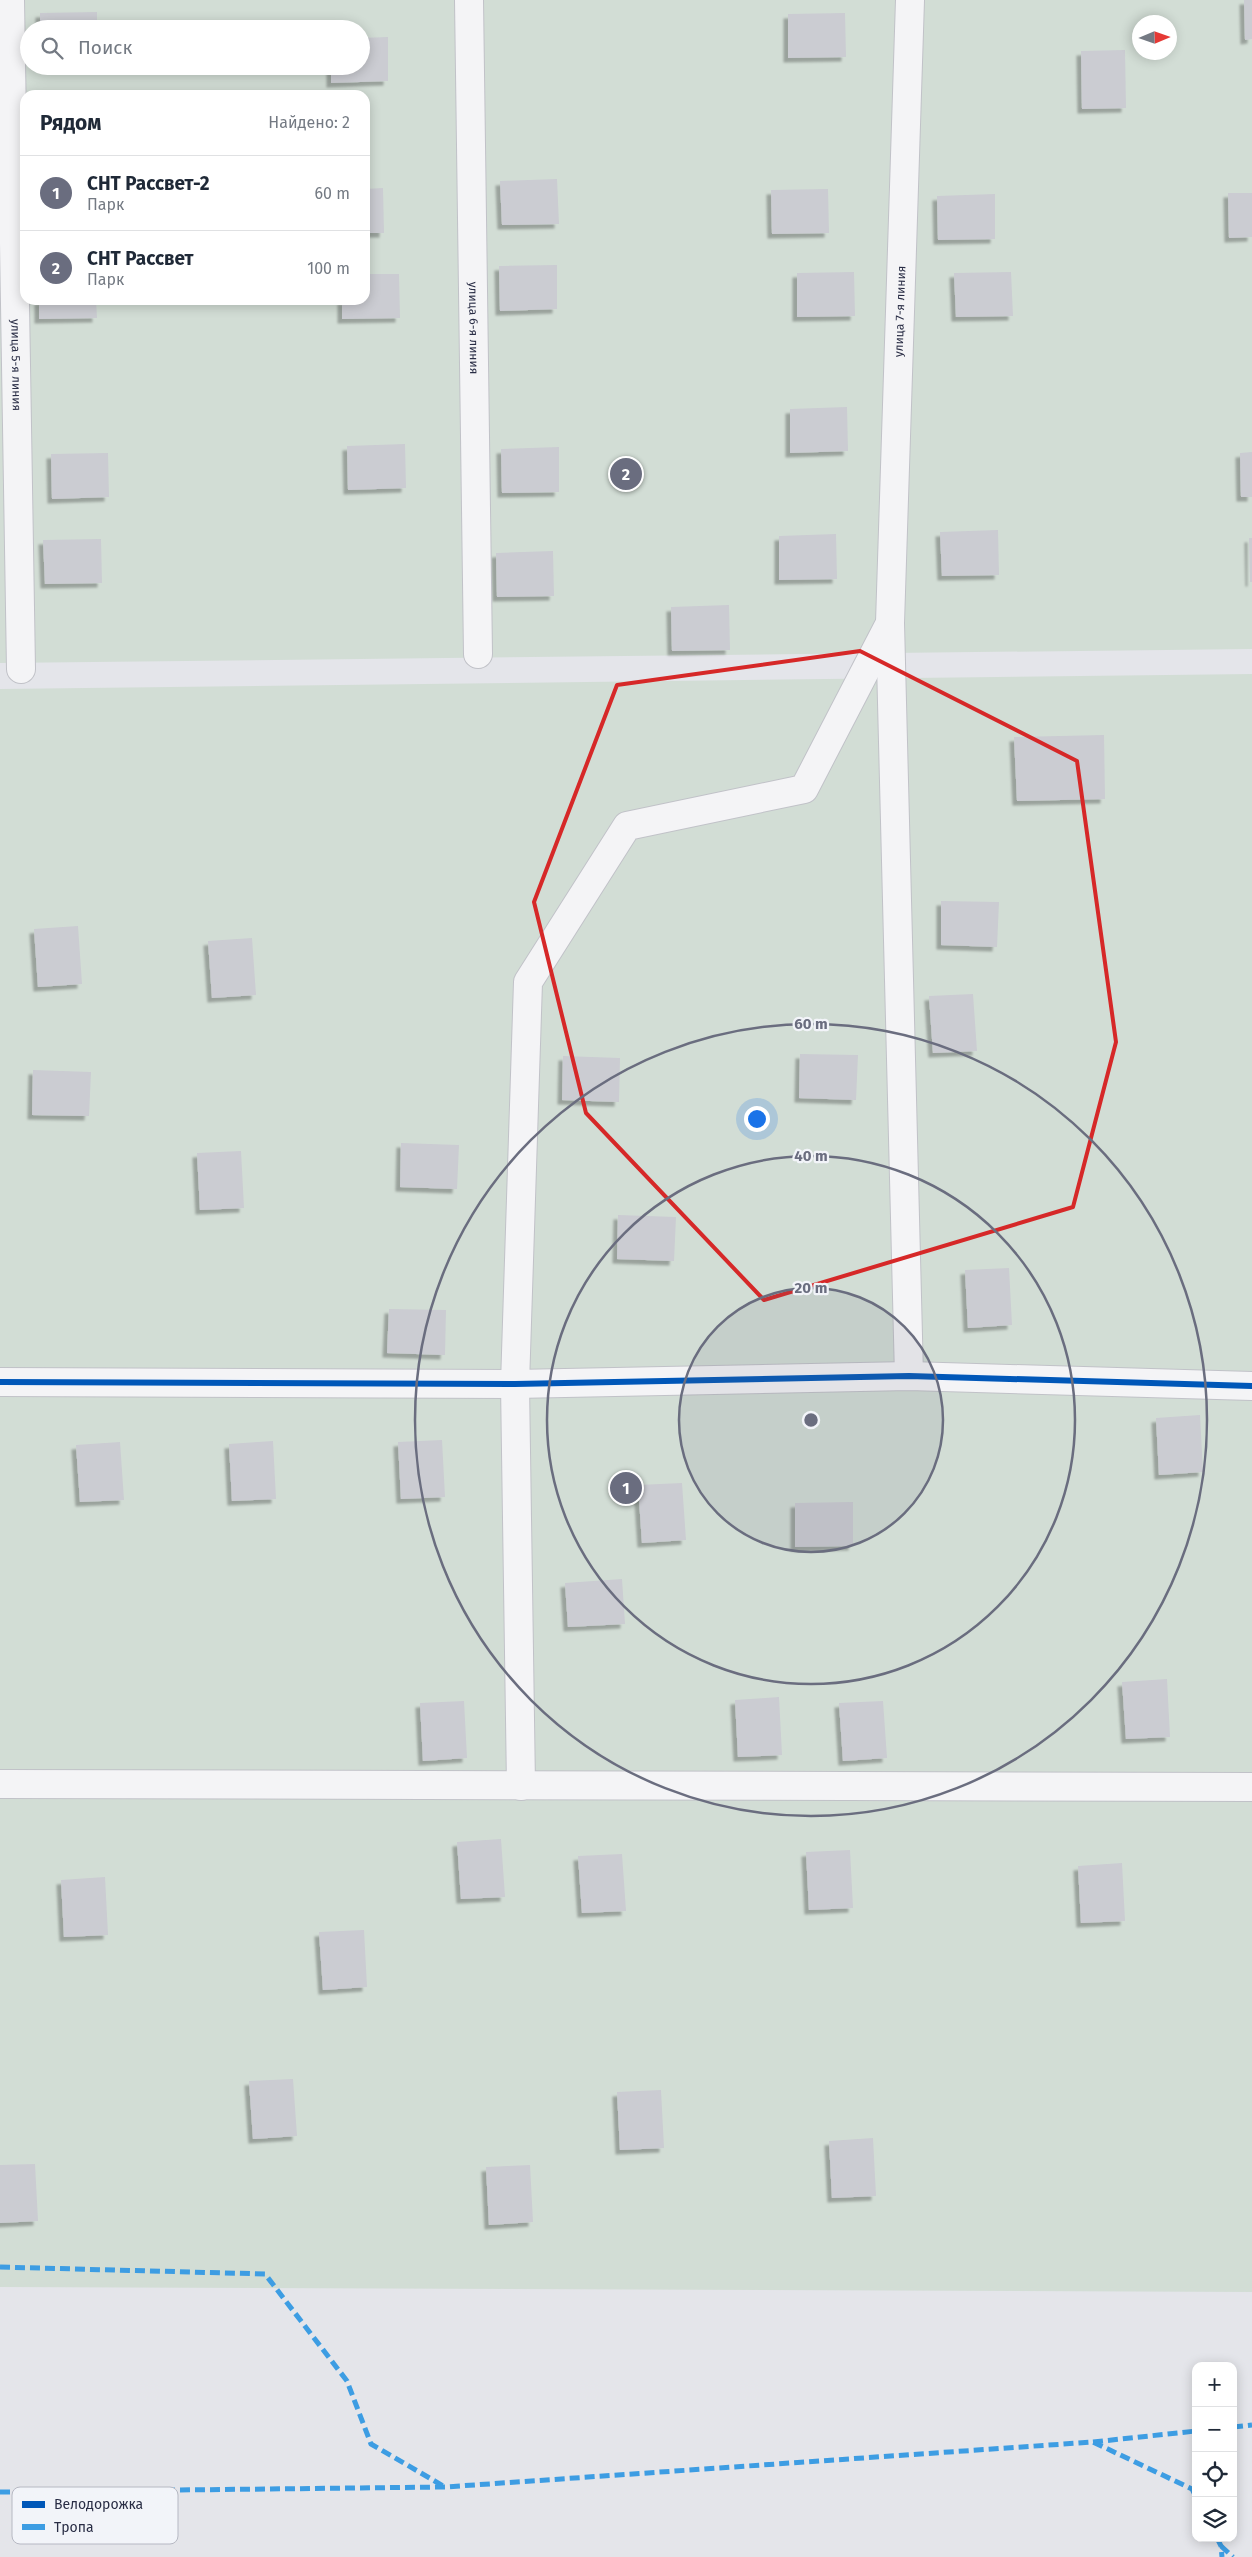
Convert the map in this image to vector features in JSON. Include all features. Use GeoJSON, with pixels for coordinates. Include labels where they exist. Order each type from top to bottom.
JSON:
{"type":"FeatureCollection","features":[{"type":"Feature","properties":{"kind":"street","name":"улица 5-я линия"},"geometry":{"type":"LineString","coordinates":[[10,0],[21,669]]}},
{"type":"Feature","properties":{"kind":"street","name":"улица 6-я линия"},"geometry":{"type":"LineString","coordinates":[[468,0],[478,654]]}},
{"type":"Feature","properties":{"kind":"street","name":"улица 7-я линия"},"geometry":{"type":"LineString","coordinates":[[909,1376],[890,623],[910,0]]}},
{"type":"Feature","properties":{"kind":"street"},"geometry":{"type":"LineString","coordinates":[[522,1786],[515,1384],[528,982],[627,826],[804,789],[890,623]]}},
{"type":"Feature","properties":{"kind":"street"},"geometry":{"type":"LineString","coordinates":[[0,1382],[515,1384],[909,1376],[1252,1386]]}},
{"type":"Feature","properties":{"kind":"street"},"geometry":{"type":"LineString","coordinates":[[0,1784],[1252,1787]]}},
{"type":"Feature","properties":{"kind":"highlighted area"},"geometry":{"type":"Polygon","coordinates":[[[860,651],[1077,761],[1116,1042],[1073,1207],[764,1300],[586,1113],[534,902],[617,685],[860,651]]]}},
{"type":"Feature","properties":{"kind":"shaded area"},"geometry":{"type":"Polygon","coordinates":[[[0,0],[1252,0],[1252,649],[0,663],[0,0]]]}},
{"type":"Feature","properties":{"kind":"shaded area"},"geometry":{"type":"Polygon","coordinates":[[[1252,674],[1252,2292],[0,2287],[0,689],[1252,674]]]}},
{"type":"Feature","properties":{"kind":"building"},"geometry":{"type":"Polygon","coordinates":[[[1244,0],[1252,0],[1252,39],[1245,40],[1244,0]]]}},
{"type":"Feature","properties":{"kind":"building"},"geometry":{"type":"Polygon","coordinates":[[[97,12],[97,20],[40,20],[40,13],[97,12]]]}},
{"type":"Feature","properties":{"kind":"building"},"geometry":{"type":"Polygon","coordinates":[[[845,13],[846,57],[788,58],[788,14],[845,13]]]}},
{"type":"Feature","properties":{"kind":"building"},"geometry":{"type":"Polygon","coordinates":[[[388,37],[388,81],[331,83],[331,75],[370,75],[370,38],[388,37]]]}},
{"type":"Feature","properties":{"kind":"building"},"geometry":{"type":"Polygon","coordinates":[[[1125,50],[1126,108],[1082,109],[1081,51],[1125,50]]]}},
{"type":"Feature","properties":{"kind":"building"},"geometry":{"type":"Polygon","coordinates":[[[557,179],[559,224],[502,225],[500,181],[557,179]]]}},
{"type":"Feature","properties":{"kind":"building"},"geometry":{"type":"Polygon","coordinates":[[[383,188],[384,233],[370,233],[370,189],[383,188]]]}},
{"type":"Feature","properties":{"kind":"building"},"geometry":{"type":"Polygon","coordinates":[[[828,189],[829,233],[772,234],[771,190],[828,189]]]}},
{"type":"Feature","properties":{"kind":"building"},"geometry":{"type":"Polygon","coordinates":[[[1228,193],[1252,193],[1252,237],[1229,238],[1228,193]]]}},
{"type":"Feature","properties":{"kind":"building"},"geometry":{"type":"Polygon","coordinates":[[[995,194],[995,239],[938,240],[937,196],[995,194]]]}},
{"type":"Feature","properties":{"kind":"building"},"geometry":{"type":"Polygon","coordinates":[[[557,265],[557,309],[500,311],[499,266],[557,265]]]}},
{"type":"Feature","properties":{"kind":"building"},"geometry":{"type":"Polygon","coordinates":[[[854,272],[855,316],[797,317],[797,273],[854,272]]]}},
{"type":"Feature","properties":{"kind":"building"},"geometry":{"type":"Polygon","coordinates":[[[1011,272],[1013,316],[956,317],[954,273],[1011,272]]]}},
{"type":"Feature","properties":{"kind":"building"},"geometry":{"type":"Polygon","coordinates":[[[370,274],[399,274],[400,318],[342,319],[342,305],[370,305],[370,274]]]}},
{"type":"Feature","properties":{"kind":"building"},"geometry":{"type":"Polygon","coordinates":[[[39,305],[96,305],[97,318],[39,319],[39,305]]]}},
{"type":"Feature","properties":{"kind":"building"},"geometry":{"type":"Polygon","coordinates":[[[847,407],[848,451],[790,453],[790,409],[847,407]]]}},
{"type":"Feature","properties":{"kind":"building"},"geometry":{"type":"Polygon","coordinates":[[[405,444],[406,488],[348,490],[347,446],[405,444]]]}},
{"type":"Feature","properties":{"kind":"building"},"geometry":{"type":"Polygon","coordinates":[[[559,447],[559,492],[502,493],[501,449],[559,447]]]}},
{"type":"Feature","properties":{"kind":"building"},"geometry":{"type":"Polygon","coordinates":[[[1252,452],[1252,497],[1241,497],[1240,453],[1252,452]]]}},
{"type":"Feature","properties":{"kind":"building"},"geometry":{"type":"Polygon","coordinates":[[[108,453],[109,497],[52,499],[51,454],[108,453]]]}},
{"type":"Feature","properties":{"kind":"building"},"geometry":{"type":"Polygon","coordinates":[[[998,530],[999,575],[942,576],[940,532],[998,530]]]}},
{"type":"Feature","properties":{"kind":"building"},"geometry":{"type":"Polygon","coordinates":[[[836,534],[837,579],[779,580],[779,536],[836,534]]]}},
{"type":"Feature","properties":{"kind":"building"},"geometry":{"type":"Polygon","coordinates":[[[1249,538],[1252,538],[1252,582],[1250,582],[1249,538]]]}},
{"type":"Feature","properties":{"kind":"building"},"geometry":{"type":"Polygon","coordinates":[[[101,539],[102,583],[45,584],[43,540],[101,539]]]}},
{"type":"Feature","properties":{"kind":"building"},"geometry":{"type":"Polygon","coordinates":[[[553,551],[554,596],[497,597],[496,553],[553,551]]]}},
{"type":"Feature","properties":{"kind":"building"},"geometry":{"type":"Polygon","coordinates":[[[729,605],[730,650],[672,651],[671,607],[729,605]]]}},
{"type":"Feature","properties":{"kind":"building"},"geometry":{"type":"Polygon","coordinates":[[[1104,735],[1105,799],[1017,801],[1014,737],[1104,735]]]}},
{"type":"Feature","properties":{"kind":"building"},"geometry":{"type":"Polygon","coordinates":[[[941,901],[999,902],[997,947],[941,945],[941,901]]]}},
{"type":"Feature","properties":{"kind":"building"},"geometry":{"type":"Polygon","coordinates":[[[78,926],[82,984],[38,987],[34,929],[78,926]]]}},
{"type":"Feature","properties":{"kind":"building"},"geometry":{"type":"Polygon","coordinates":[[[252,938],[256,995],[212,998],[208,941],[252,938]]]}},
{"type":"Feature","properties":{"kind":"building"},"geometry":{"type":"Polygon","coordinates":[[[973,994],[977,1051],[933,1053],[929,996],[973,994]]]}},
{"type":"Feature","properties":{"kind":"building"},"geometry":{"type":"Polygon","coordinates":[[[800,1054],[858,1055],[856,1100],[799,1098],[800,1054]]]}},
{"type":"Feature","properties":{"kind":"building"},"geometry":{"type":"Polygon","coordinates":[[[563,1056],[620,1058],[619,1102],[562,1100],[563,1056]]]}},
{"type":"Feature","properties":{"kind":"building"},"geometry":{"type":"Polygon","coordinates":[[[33,1070],[91,1072],[89,1116],[32,1115],[33,1070]]]}},
{"type":"Feature","properties":{"kind":"building"},"geometry":{"type":"Polygon","coordinates":[[[401,1143],[459,1145],[457,1189],[400,1187],[401,1143]]]}},
{"type":"Feature","properties":{"kind":"building"},"geometry":{"type":"Polygon","coordinates":[[[241,1151],[244,1208],[200,1210],[197,1153],[241,1151]]]}},
{"type":"Feature","properties":{"kind":"building"},"geometry":{"type":"Polygon","coordinates":[[[618,1215],[676,1217],[674,1261],[617,1259],[618,1215]]]}},
{"type":"Feature","properties":{"kind":"building"},"geometry":{"type":"Polygon","coordinates":[[[1009,1268],[1012,1325],[968,1328],[965,1270],[1009,1268]]]}},
{"type":"Feature","properties":{"kind":"building"},"geometry":{"type":"Polygon","coordinates":[[[389,1309],[446,1310],[445,1355],[387,1353],[389,1309]]]}},
{"type":"Feature","properties":{"kind":"building"},"geometry":{"type":"Polygon","coordinates":[[[1200,1415],[1203,1472],[1159,1475],[1156,1418],[1200,1415]]]}},
{"type":"Feature","properties":{"kind":"building"},"geometry":{"type":"Polygon","coordinates":[[[442,1440],[445,1497],[401,1499],[398,1442],[442,1440]]]}},
{"type":"Feature","properties":{"kind":"building"},"geometry":{"type":"Polygon","coordinates":[[[273,1441],[276,1499],[232,1501],[229,1444],[273,1441]]]}},
{"type":"Feature","properties":{"kind":"building"},"geometry":{"type":"Polygon","coordinates":[[[120,1442],[124,1500],[80,1502],[76,1445],[120,1442]]]}},
{"type":"Feature","properties":{"kind":"building"},"geometry":{"type":"Polygon","coordinates":[[[682,1483],[686,1540],[642,1543],[638,1485],[682,1483]]]}},
{"type":"Feature","properties":{"kind":"building"},"geometry":{"type":"Polygon","coordinates":[[[853,1502],[853,1546],[795,1547],[795,1503],[853,1502]]]}},
{"type":"Feature","properties":{"kind":"building"},"geometry":{"type":"Polygon","coordinates":[[[622,1579],[625,1624],[568,1627],[565,1583],[622,1579]]]}},
{"type":"Feature","properties":{"kind":"building"},"geometry":{"type":"Polygon","coordinates":[[[1167,1679],[1170,1737],[1126,1739],[1122,1682],[1167,1679]]]}},
{"type":"Feature","properties":{"kind":"building"},"geometry":{"type":"Polygon","coordinates":[[[779,1697],[782,1755],[738,1757],[735,1700],[779,1697]]]}},
{"type":"Feature","properties":{"kind":"building"},"geometry":{"type":"Polygon","coordinates":[[[464,1701],[467,1758],[423,1761],[420,1703],[464,1701]]]}},
{"type":"Feature","properties":{"kind":"building"},"geometry":{"type":"Polygon","coordinates":[[[883,1701],[887,1758],[843,1761],[839,1703],[883,1701]]]}},
{"type":"Feature","properties":{"kind":"building"},"geometry":{"type":"Polygon","coordinates":[[[501,1839],[505,1897],[461,1899],[457,1842],[501,1839]]]}},
{"type":"Feature","properties":{"kind":"building"},"geometry":{"type":"Polygon","coordinates":[[[850,1850],[853,1908],[809,1910],[806,1852],[850,1850]]]}},
{"type":"Feature","properties":{"kind":"building"},"geometry":{"type":"Polygon","coordinates":[[[622,1854],[626,1911],[582,1913],[578,1856],[622,1854]]]}},
{"type":"Feature","properties":{"kind":"building"},"geometry":{"type":"Polygon","coordinates":[[[1122,1863],[1125,1921],[1081,1923],[1078,1866],[1122,1863]]]}},
{"type":"Feature","properties":{"kind":"building"},"geometry":{"type":"Polygon","coordinates":[[[105,1877],[108,1935],[64,1937],[61,1880],[105,1877]]]}},
{"type":"Feature","properties":{"kind":"building"},"geometry":{"type":"Polygon","coordinates":[[[364,1930],[367,1987],[323,1990],[319,1932],[364,1930]]]}},
{"type":"Feature","properties":{"kind":"building"},"geometry":{"type":"Polygon","coordinates":[[[293,2079],[297,2136],[253,2139],[249,2081],[293,2079]]]}},
{"type":"Feature","properties":{"kind":"building"},"geometry":{"type":"Polygon","coordinates":[[[661,2090],[664,2148],[620,2150],[617,2092],[661,2090]]]}},
{"type":"Feature","properties":{"kind":"building"},"geometry":{"type":"Polygon","coordinates":[[[873,2138],[876,2196],[832,2198],[829,2141],[873,2138]]]}},
{"type":"Feature","properties":{"kind":"building"},"geometry":{"type":"Polygon","coordinates":[[[35,2164],[38,2221],[0,2223],[0,2165],[35,2164]]]}},
{"type":"Feature","properties":{"kind":"building"},"geometry":{"type":"Polygon","coordinates":[[[530,2165],[533,2222],[489,2225],[486,2167],[530,2165]]]}},
{"type":"Feature","properties":{"kind":"marked path"},"geometry":{"type":"LineString","coordinates":[[0,2267],[265,2274],[347,2381],[371,2444],[445,2487]]}},
{"type":"Feature","properties":{"kind":"marked path"},"geometry":{"type":"LineString","coordinates":[[1237,2427],[1252,2425]]}},
{"type":"Feature","properties":{"kind":"marked path"},"geometry":{"type":"LineString","coordinates":[[1093,2442],[1192,2431]]}},
{"type":"Feature","properties":{"kind":"marked path"},"geometry":{"type":"LineString","coordinates":[[178,2490],[445,2487],[1093,2442],[1192,2489]]}},
{"type":"Feature","properties":{"kind":"marked path"},"geometry":{"type":"LineString","coordinates":[[0,2492],[12,2492]]}},
{"type":"Feature","properties":{"kind":"marked path"},"geometry":{"type":"LineString","coordinates":[[1219,2542],[1222,2557]]}},
{"type":"Feature","properties":{"kind":"marked path"},"geometry":{"type":"LineString","coordinates":[[1221,2546],[1233,2557]]}},
{"type":"Feature","properties":{"kind":"cycle path"},"geometry":{"type":"LineString","coordinates":[[0,1382],[515,1384],[909,1376],[1252,1386]]}},
{"type":"Feature","properties":{"kind":"place","name":"СНТ Рассвет"},"geometry":{"type":"Point","coordinates":[626,474]}},
{"type":"Feature","properties":{"kind":"place","name":"СНТ Рассвет-2"},"geometry":{"type":"Point","coordinates":[626,1488]}}]}
